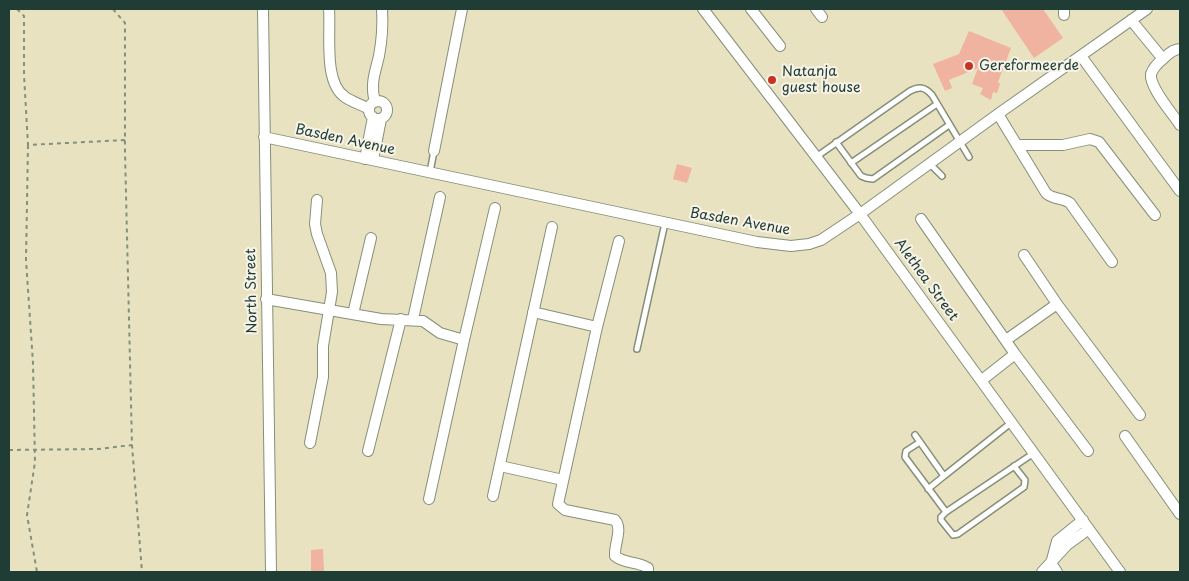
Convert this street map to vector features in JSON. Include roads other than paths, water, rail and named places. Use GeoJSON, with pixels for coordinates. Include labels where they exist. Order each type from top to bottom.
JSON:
{"type":"FeatureCollection","features":[{"type":"Feature","properties":{"kind":"street","name":"North Street"},"geometry":{"type":"LineString","coordinates":[[263,9],[271,572]]}},
{"type":"Feature","properties":{"kind":"street"},"geometry":{"type":"LineString","coordinates":[[329,9],[329,64],[331,74],[340,93],[345,98],[375,112]]}},
{"type":"Feature","properties":{"kind":"street"},"geometry":{"type":"LineString","coordinates":[[369,160],[375,112],[372,91],[383,24],[382,9]]}},
{"type":"Feature","properties":{"kind":"street"},"geometry":{"type":"LineString","coordinates":[[434,151],[462,9]]}},
{"type":"Feature","properties":{"kind":"street","name":"Alethea Street"},"geometry":{"type":"LineString","coordinates":[[703,9],[860,214],[1120,572]]}},
{"type":"Feature","properties":{"kind":"street"},"geometry":{"type":"LineString","coordinates":[[751,9],[780,46]]}},
{"type":"Feature","properties":{"kind":"street","name":"Basden Avenue"},"geometry":{"type":"LineString","coordinates":[[264,137],[757,242],[791,246],[809,244],[821,240],[860,214],[1147,9]]}},
{"type":"Feature","properties":{"kind":"street"},"geometry":{"type":"LineString","coordinates":[[1132,20],[1163,59]]}},
{"type":"Feature","properties":{"kind":"street"},"geometry":{"type":"LineString","coordinates":[[1180,49],[1176,49],[1163,59],[1151,74],[1156,91],[1180,125]]}},
{"type":"Feature","properties":{"kind":"street"},"geometry":{"type":"LineString","coordinates":[[1081,56],[1180,191]]}},
{"type":"Feature","properties":{"kind":"street"},"geometry":{"type":"LineString","coordinates":[[998,114],[1046,193],[1050,197],[1070,203],[1112,262]]}},
{"type":"Feature","properties":{"kind":"street"},"geometry":{"type":"LineString","coordinates":[[1018,145],[1062,145],[1090,139],[1099,142],[1155,215]]}},
{"type":"Feature","properties":{"kind":"street"},"geometry":{"type":"LineString","coordinates":[[413,319],[440,197]]}},
{"type":"Feature","properties":{"kind":"street"},"geometry":{"type":"LineString","coordinates":[[310,443],[323,377],[323,346],[332,292],[331,273],[315,224],[317,200]]}},
{"type":"Feature","properties":{"kind":"street"},"geometry":{"type":"LineString","coordinates":[[429,500],[495,208]]}},
{"type":"Feature","properties":{"kind":"street"},"geometry":{"type":"LineString","coordinates":[[921,218],[1015,354],[1088,451]]}},
{"type":"Feature","properties":{"kind":"street"},"geometry":{"type":"LineString","coordinates":[[493,496],[552,227]]}},
{"type":"Feature","properties":{"kind":"street"},"geometry":{"type":"LineString","coordinates":[[353,314],[371,238]]}},
{"type":"Feature","properties":{"kind":"street"},"geometry":{"type":"LineString","coordinates":[[619,242],[597,327],[558,504],[561,508],[615,520],[619,529],[614,547],[616,556],[620,560],[640,563],[648,568],[648,572]]}},
{"type":"Feature","properties":{"kind":"street"},"geometry":{"type":"LineString","coordinates":[[1024,255],[1057,304],[1140,415]]}},
{"type":"Feature","properties":{"kind":"street"},"geometry":{"type":"LineString","coordinates":[[266,299],[381,319],[413,319],[423,321],[440,333],[464,340]]}},
{"type":"Feature","properties":{"kind":"street"},"geometry":{"type":"LineString","coordinates":[[1006,340],[1057,304]]}},
{"type":"Feature","properties":{"kind":"street"},"geometry":{"type":"LineString","coordinates":[[533,312],[597,327]]}},
{"type":"Feature","properties":{"kind":"street"},"geometry":{"type":"LineString","coordinates":[[368,451],[401,319]]}},
{"type":"Feature","properties":{"kind":"street"},"geometry":{"type":"LineString","coordinates":[[982,380],[1015,354]]}},
{"type":"Feature","properties":{"kind":"street"},"geometry":{"type":"LineString","coordinates":[[1125,436],[1180,514]]}},
{"type":"Feature","properties":{"kind":"street"},"geometry":{"type":"LineString","coordinates":[[500,466],[563,480]]}},
{"type":"Feature","properties":{"kind":"street"},"geometry":{"type":"LineString","coordinates":[[1042,572],[1086,524]]}},
{"type":"Feature","properties":{"kind":"street"},"geometry":{"type":"LineString","coordinates":[[1051,564],[1057,572]]}},
{"type":"Feature","properties":{"kind":"lane"},"geometry":{"type":"LineString","coordinates":[[816,157],[915,88],[927,90],[969,157]]}},
{"type":"Feature","properties":{"kind":"lane"},"geometry":{"type":"LineString","coordinates":[[850,163],[937,104]]}},
{"type":"Feature","properties":{"kind":"lane"},"geometry":{"type":"LineString","coordinates":[[836,142],[861,176],[873,179],[949,125]]}},
{"type":"Feature","properties":{"kind":"lane"},"geometry":{"type":"LineString","coordinates":[[430,173],[434,151]]}},
{"type":"Feature","properties":{"kind":"lane"},"geometry":{"type":"LineString","coordinates":[[930,164],[942,176]]}},
{"type":"Feature","properties":{"kind":"lane"},"geometry":{"type":"LineString","coordinates":[[637,349],[665,222]]}},
{"type":"Feature","properties":{"kind":"lane"},"geometry":{"type":"LineString","coordinates":[[928,488],[1012,422]]}},
{"type":"Feature","properties":{"kind":"lane"},"geometry":{"type":"LineString","coordinates":[[915,435],[944,476]]}},
{"type":"Feature","properties":{"kind":"lane"},"geometry":{"type":"LineString","coordinates":[[920,442],[906,451],[905,457],[946,512]]}},
{"type":"Feature","properties":{"kind":"lane"},"geometry":{"type":"LineString","coordinates":[[1014,466],[1025,480],[1024,487],[955,536],[953,535],[941,517],[946,512],[1014,466],[1034,453]]}},
{"type":"Feature","properties":{"kind":"place","name":"Gereformeerde"},"geometry":{"type":"Point","coordinates":[969,66]}},
{"type":"Feature","properties":{"kind":"place","name":"Natanja guest house"},"geometry":{"type":"Point","coordinates":[772,80]}}]}
